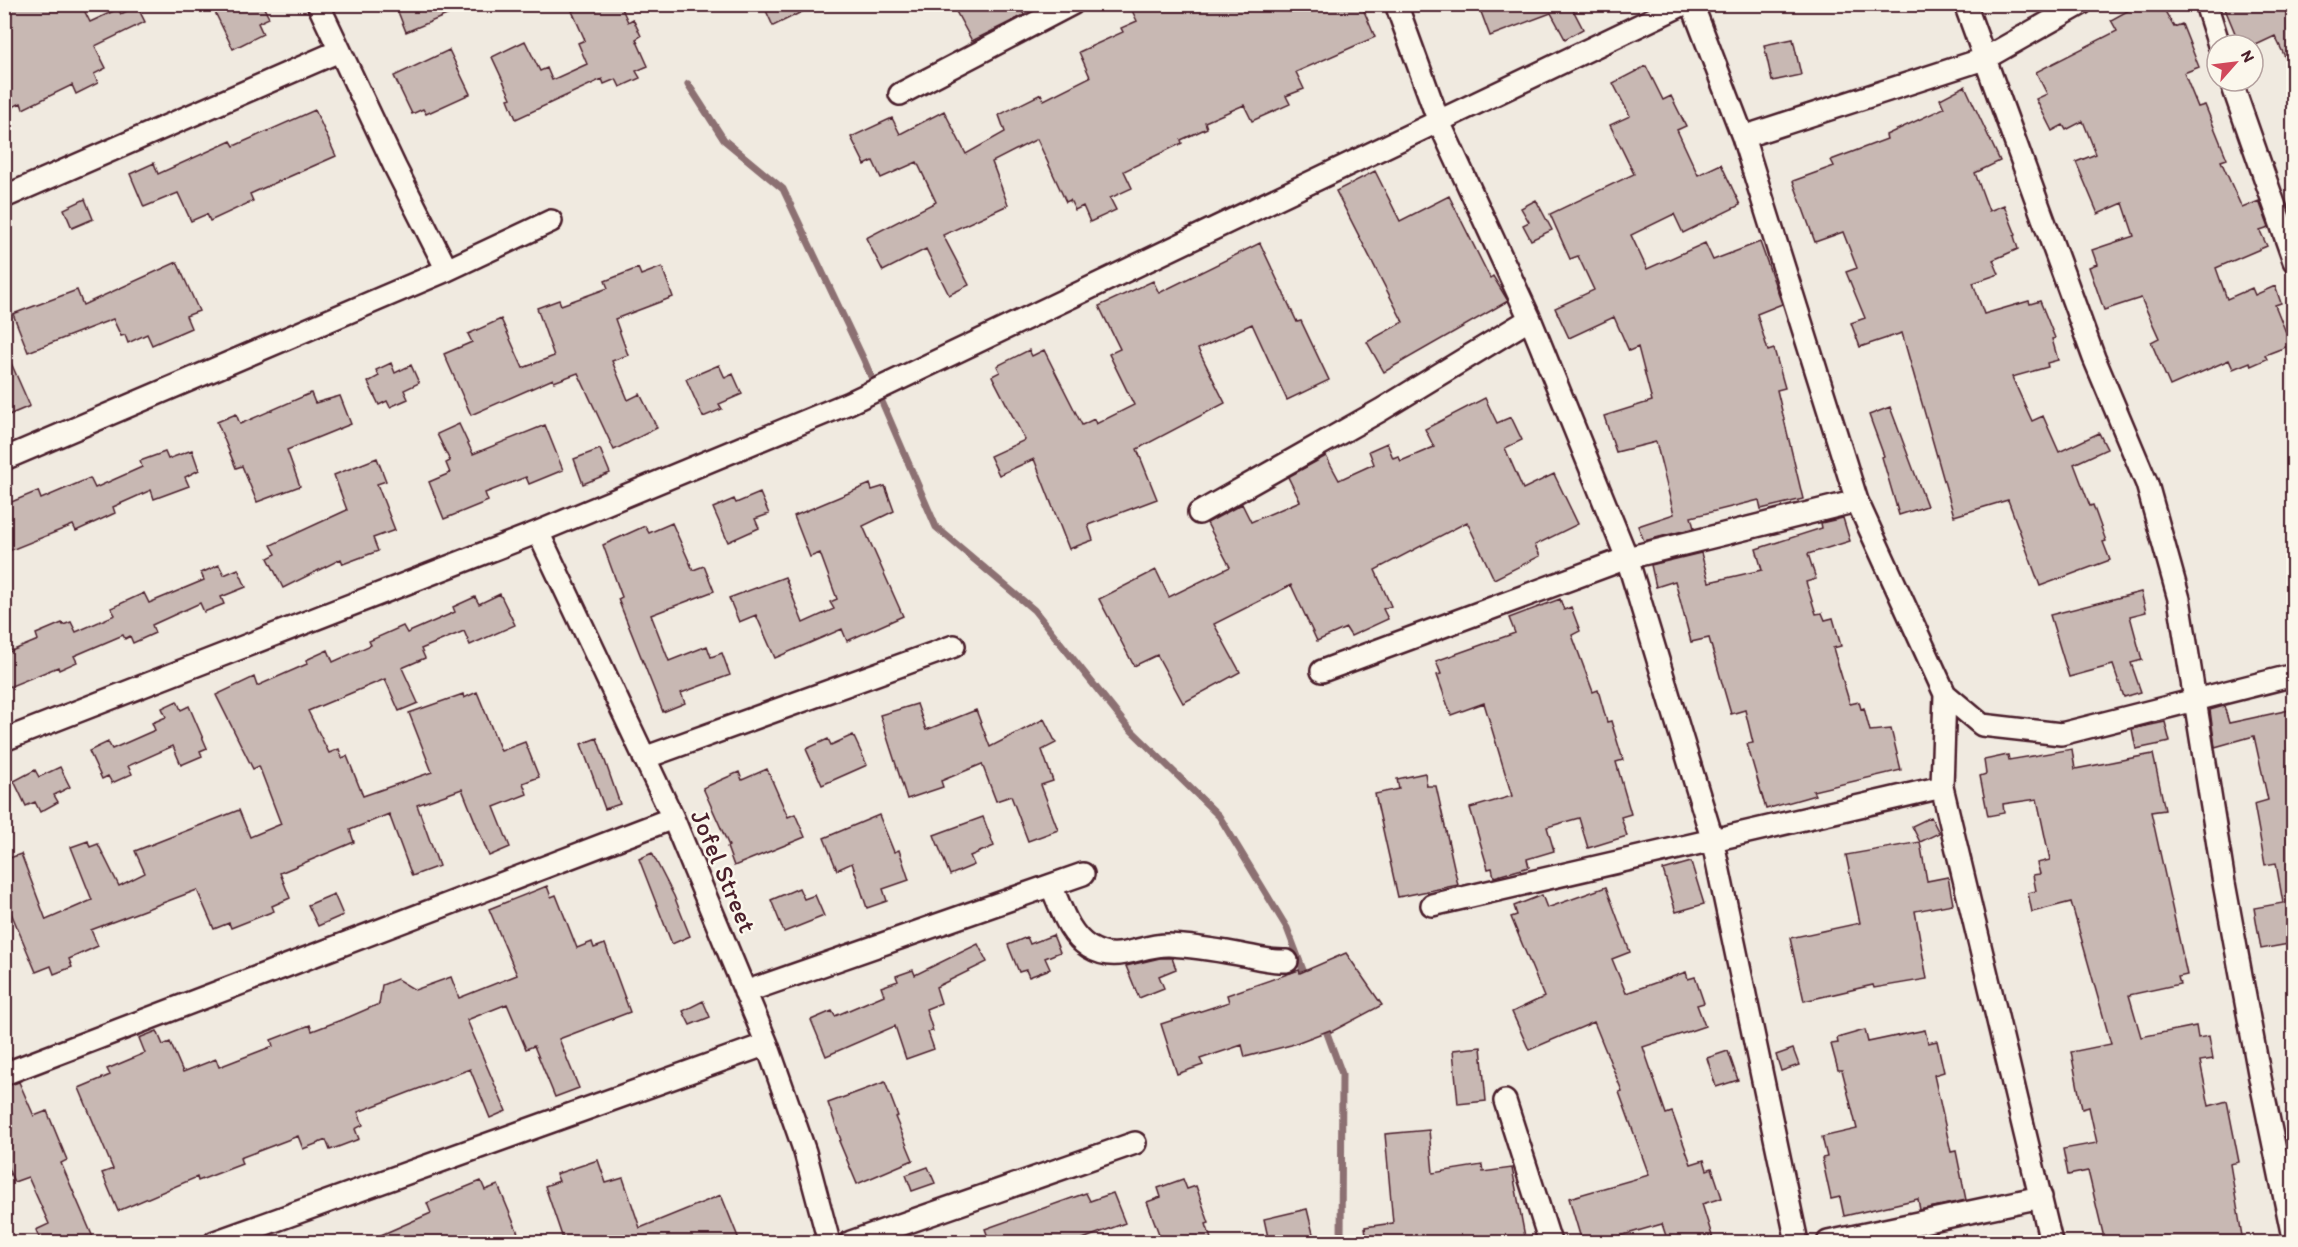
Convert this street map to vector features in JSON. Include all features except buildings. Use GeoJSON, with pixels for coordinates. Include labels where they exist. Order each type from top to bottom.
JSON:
{"type":"FeatureCollection","features":[{"type":"Feature","properties":{"kind":"street"},"geometry":{"type":"LineString","coordinates":[[318,4],[447,270]]}},
{"type":"Feature","properties":{"kind":"street"},"geometry":{"type":"LineString","coordinates":[[900,94],[1072,4]]}},
{"type":"Feature","properties":{"kind":"street"},"geometry":{"type":"LineString","coordinates":[[1395,4],[1439,122],[1530,319],[1628,558],[1712,838],[1797,1242]]}},
{"type":"Feature","properties":{"kind":"street"},"geometry":{"type":"LineString","coordinates":[[4,740],[538,532],[849,403],[1684,4]]}},
{"type":"Feature","properties":{"kind":"street"},"geometry":{"type":"LineString","coordinates":[[1692,4],[1743,137],[1857,501],[1945,694],[1982,725],[2061,734],[2294,675]]}},
{"type":"Feature","properties":{"kind":"street"},"geometry":{"type":"LineString","coordinates":[[1965,4],[2094,358],[2147,484],[2179,599],[2256,1062],[2291,1213],[2294,1242]]}},
{"type":"Feature","properties":{"kind":"street"},"geometry":{"type":"LineString","coordinates":[[1743,137],[1984,59],[2081,4]]}},
{"type":"Feature","properties":{"kind":"street"},"geometry":{"type":"LineString","coordinates":[[2206,4],[2215,33]]}},
{"type":"Feature","properties":{"kind":"street"},"geometry":{"type":"LineString","coordinates":[[4,197],[339,51]]}},
{"type":"Feature","properties":{"kind":"street"},"geometry":{"type":"LineString","coordinates":[[2235,93],[2294,261]]}},
{"type":"Feature","properties":{"kind":"street"},"geometry":{"type":"LineString","coordinates":[[4,459],[447,270],[551,221]]}},
{"type":"Feature","properties":{"kind":"street"},"geometry":{"type":"LineString","coordinates":[[1198,513],[1381,410],[1530,319]]}},
{"type":"Feature","properties":{"kind":"street"},"geometry":{"type":"LineString","coordinates":[[1322,672],[1628,558],[1857,501]]}},
{"type":"Feature","properties":{"kind":"street","name":"Jofel Street"},"geometry":{"type":"LineString","coordinates":[[538,532],[673,818],[767,1044],[805,1152],[830,1242]]}},
{"type":"Feature","properties":{"kind":"street"},"geometry":{"type":"LineString","coordinates":[[644,758],[954,646]]}},
{"type":"Feature","properties":{"kind":"street"},"geometry":{"type":"LineString","coordinates":[[1945,694],[1942,787],[2051,1242]]}},
{"type":"Feature","properties":{"kind":"street"},"geometry":{"type":"LineString","coordinates":[[1432,905],[1712,838],[1942,787]]}},
{"type":"Feature","properties":{"kind":"street"},"geometry":{"type":"LineString","coordinates":[[4,1074],[673,818]]}},
{"type":"Feature","properties":{"kind":"street"},"geometry":{"type":"LineString","coordinates":[[745,992],[1083,874]]}},
{"type":"Feature","properties":{"kind":"street"},"geometry":{"type":"LineString","coordinates":[[1051,886],[1069,927],[1088,947],[1112,957],[1154,946],[1170,945],[1236,954],[1270,962],[1287,961]]}},
{"type":"Feature","properties":{"kind":"street"},"geometry":{"type":"LineString","coordinates":[[215,1242],[767,1044]]}},
{"type":"Feature","properties":{"kind":"street"},"geometry":{"type":"LineString","coordinates":[[1505,1101],[1550,1242]]}},
{"type":"Feature","properties":{"kind":"street"},"geometry":{"type":"LineString","coordinates":[[851,1242],[1135,1143]]}},
{"type":"Feature","properties":{"kind":"street"},"geometry":{"type":"LineString","coordinates":[[1828,1242],[2041,1197]]}},
{"type":"Feature","properties":{"kind":"waterway"},"geometry":{"type":"LineString","coordinates":[[688,84],[724,140],[783,189],[864,360],[936,527],[1034,610],[1126,725],[1219,816],[1287,928],[1306,978]]}},
{"type":"Feature","properties":{"kind":"waterway"},"geometry":{"type":"LineString","coordinates":[[1324,1025],[1342,1074],[1341,1242]]}}]}
